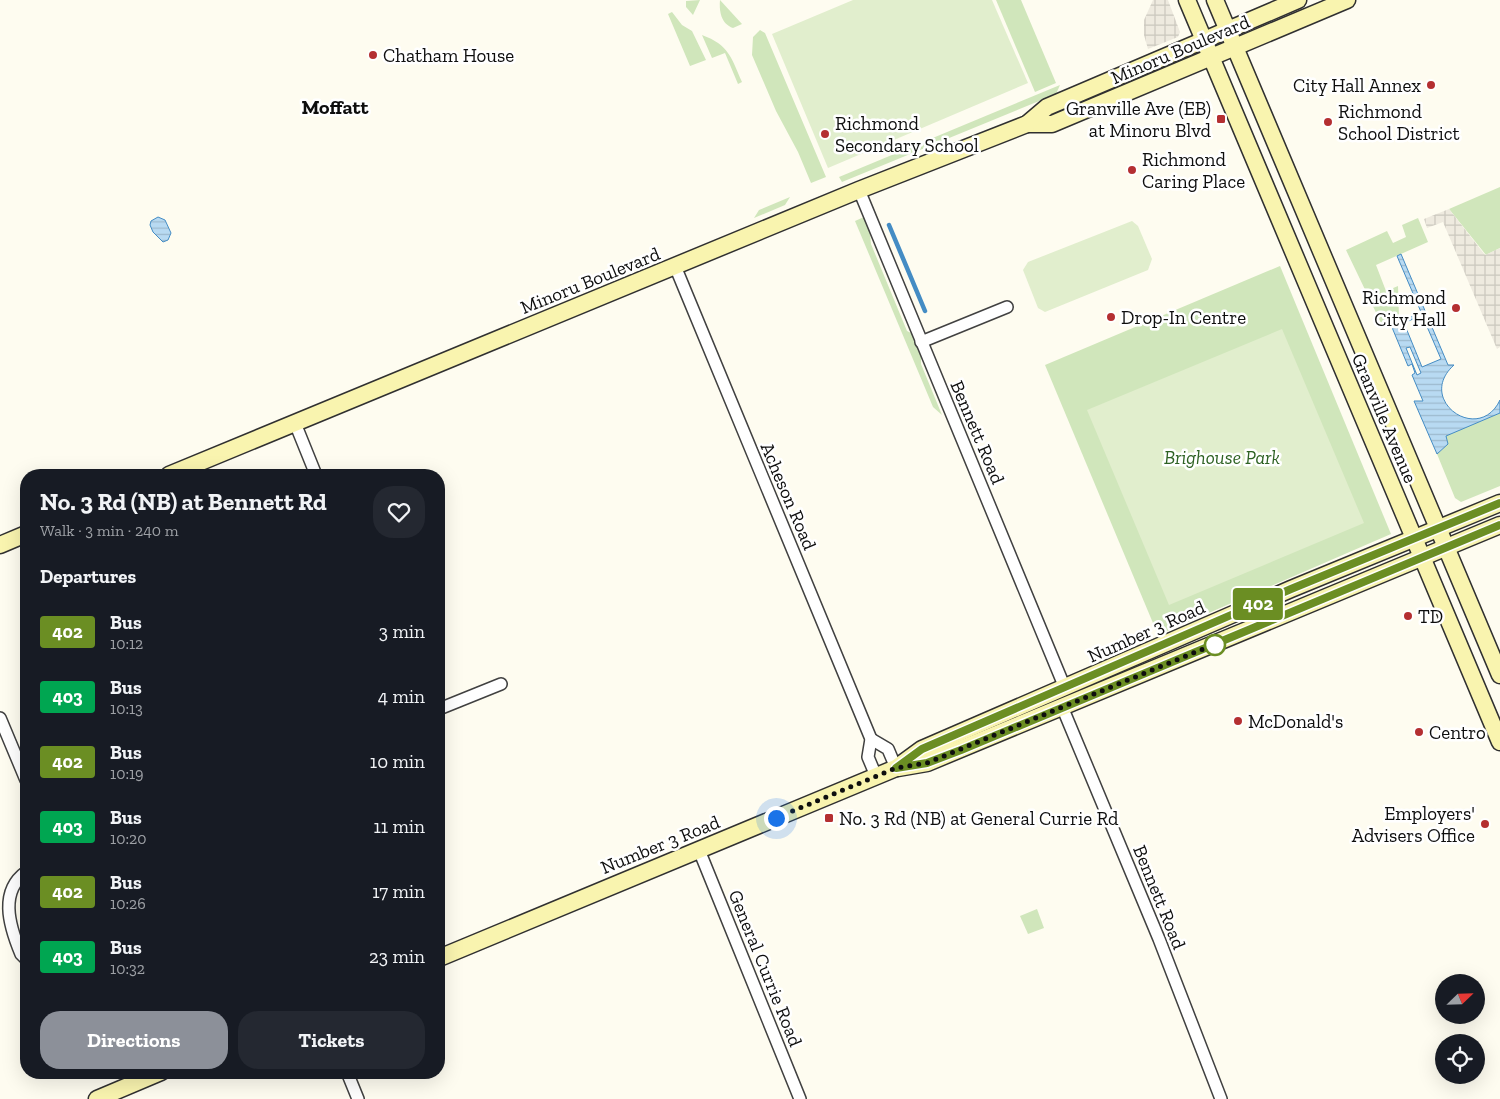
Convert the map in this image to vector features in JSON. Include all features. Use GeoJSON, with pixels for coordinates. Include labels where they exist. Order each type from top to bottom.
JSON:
{"type":"FeatureCollection","features":[{"type":"Feature","properties":{"kind":"main road","name":"Granville Avenue"},"geometry":{"type":"LineString","coordinates":[[1187,0],[1500,742]]}},
{"type":"Feature","properties":{"kind":"main road","name":"Granville Avenue"},"geometry":{"type":"LineString","coordinates":[[1215,0],[1500,675]]}},
{"type":"Feature","properties":{"kind":"main road","name":"Minoru Boulevard"},"geometry":{"type":"LineString","coordinates":[[184,469],[859,190],[1027,124],[1047,106],[1298,0]]}},
{"type":"Feature","properties":{"kind":"main road","name":"Minoru Boulevard"},"geometry":{"type":"LineString","coordinates":[[1027,124],[1052,124],[1347,0]]}},
{"type":"Feature","properties":{"kind":"main road","name":"Number 3 Road"},"geometry":{"type":"LineString","coordinates":[[896,768],[922,749],[1500,503]]}},
{"type":"Feature","properties":{"kind":"main road","name":"Number 3 Road"},"geometry":{"type":"LineString","coordinates":[[445,956],[876,776],[896,768],[927,763],[1063,708],[1500,525]]}},
{"type":"Feature","properties":{"kind":"main road"},"geometry":{"type":"LineString","coordinates":[[0,545],[20,537]]}},
{"type":"Feature","properties":{"kind":"main road"},"geometry":{"type":"LineString","coordinates":[[1063,708],[1071,686]]}},
{"type":"Feature","properties":{"kind":"main road"},"geometry":{"type":"LineString","coordinates":[[97,1099],[144,1079]]}},
{"type":"Feature","properties":{"kind":"street","name":"Bennett Road"},"geometry":{"type":"LineString","coordinates":[[859,190],[921,342],[1071,686]]}},
{"type":"Feature","properties":{"kind":"street","name":"Acheson Road"},"geometry":{"type":"LineString","coordinates":[[675,266],[871,739],[868,757],[876,776]]}},
{"type":"Feature","properties":{"kind":"street"},"geometry":{"type":"LineString","coordinates":[[921,342],[1007,307]]}},
{"type":"Feature","properties":{"kind":"street"},"geometry":{"type":"LineString","coordinates":[[295,423],[314,469]]}},
{"type":"Feature","properties":{"kind":"street"},"geometry":{"type":"LineString","coordinates":[[445,707],[501,684]]}},
{"type":"Feature","properties":{"kind":"street","name":"Bennett Road"},"geometry":{"type":"LineString","coordinates":[[1063,708],[1159,939],[1222,1099]]}},
{"type":"Feature","properties":{"kind":"street"},"geometry":{"type":"LineString","coordinates":[[0,718],[20,766]]}},
{"type":"Feature","properties":{"kind":"street","name":"Acheson Road"},"geometry":{"type":"LineString","coordinates":[[871,739],[888,749],[896,768]]}},
{"type":"Feature","properties":{"kind":"street","name":"General Currie Road"},"geometry":{"type":"LineString","coordinates":[[699,850],[800,1099]]}},
{"type":"Feature","properties":{"kind":"street"},"geometry":{"type":"LineString","coordinates":[[20,875],[5,886],[1,897],[3,910],[20,952]]}},
{"type":"Feature","properties":{"kind":"street"},"geometry":{"type":"LineString","coordinates":[[350,1079],[358,1099]]}},
{"type":"Feature","properties":{"kind":"green space"},"geometry":{"type":"Polygon","coordinates":[[[700,0],[693,15],[686,7],[686,1],[700,0]]]}},
{"type":"Feature","properties":{"kind":"green space"},"geometry":{"type":"Polygon","coordinates":[[[720,0],[742,24],[733,28],[723,20],[720,0]]]}},
{"type":"Feature","properties":{"kind":"green space"},"geometry":{"type":"Polygon","coordinates":[[[853,0],[992,0],[1028,83],[828,168],[772,34],[853,0]]]}},
{"type":"Feature","properties":{"kind":"green space"},"geometry":{"type":"Polygon","coordinates":[[[996,0],[1021,0],[1056,83],[1035,92],[996,0]]]}},
{"type":"Feature","properties":{"kind":"green space"},"geometry":{"type":"Polygon","coordinates":[[[672,12],[682,25],[692,31],[706,60],[690,66],[668,14],[672,12]]]}},
{"type":"Feature","properties":{"kind":"green space"},"geometry":{"type":"Polygon","coordinates":[[[760,30],[765,33],[826,177],[811,183],[798,152],[776,111],[752,55],[753,37],[760,30]]]}},
{"type":"Feature","properties":{"kind":"green space"},"geometry":{"type":"Polygon","coordinates":[[[702,35],[724,48],[732,59],[742,82],[738,84],[725,53],[712,58],[702,35]]]}},
{"type":"Feature","properties":{"kind":"green space"},"geometry":{"type":"Polygon","coordinates":[[[1060,85],[1056,94],[842,182],[839,177],[1060,85]]]}},
{"type":"Feature","properties":{"kind":"green space"},"geometry":{"type":"Polygon","coordinates":[[[1500,187],[1500,248],[1486,255],[1449,209],[1500,187]]]}},
{"type":"Feature","properties":{"kind":"green space"},"geometry":{"type":"Polygon","coordinates":[[[790,197],[785,205],[754,218],[759,210],[790,197]]]}},
{"type":"Feature","properties":{"kind":"green space"},"geometry":{"type":"Polygon","coordinates":[[[864,217],[870,233],[871,244],[907,331],[913,334],[921,352],[921,364],[942,415],[933,407],[855,221],[864,217]]]}},
{"type":"Feature","properties":{"kind":"green space"},"geometry":{"type":"Polygon","coordinates":[[[1418,218],[1428,242],[1376,265],[1386,291],[1398,286],[1399,317],[1382,325],[1346,250],[1387,231],[1393,243],[1406,237],[1402,225],[1418,218]]]}},
{"type":"Feature","properties":{"kind":"green space"},"geometry":{"type":"Polygon","coordinates":[[[1132,221],[1138,226],[1152,259],[1148,270],[1045,312],[1038,308],[1023,270],[1028,262],[1132,221]]]}},
{"type":"Feature","properties":{"kind":"green space","name":"Brighouse Park"},"geometry":{"type":"Polygon","coordinates":[[[1280,266],[1391,534],[1158,635],[1045,365],[1280,266]]]}},
{"type":"Feature","properties":{"kind":"green space","name":"Brighouse Park"},"geometry":{"type":"Polygon","coordinates":[[[1282,329],[1364,523],[1169,605],[1087,410],[1282,329]]]}},
{"type":"Feature","properties":{"kind":"green space"},"geometry":{"type":"Polygon","coordinates":[[[1500,413],[1500,486],[1461,502],[1455,498],[1437,454],[1448,444],[1445,436],[1500,413]]]}},
{"type":"Feature","properties":{"kind":"green space"},"geometry":{"type":"Polygon","coordinates":[[[1037,909],[1044,928],[1028,934],[1020,916],[1037,909]]]}},
{"type":"Feature","properties":{"kind":"shaded area"},"geometry":{"type":"Polygon","coordinates":[[[1153,0],[1168,0],[1180,32],[1178,37],[1148,49],[1144,35],[1144,20],[1153,0]]]}},
{"type":"Feature","properties":{"kind":"shaded area"},"geometry":{"type":"Polygon","coordinates":[[[1449,209],[1485,255],[1500,248],[1500,347],[1497,349],[1443,222],[1427,228],[1424,219],[1449,209]]]}},
{"type":"Feature","properties":{"kind":"water"},"geometry":{"type":"Polygon","coordinates":[[[158,217],[165,220],[171,233],[168,240],[163,242],[153,232],[150,225],[151,221],[158,217]]]}},
{"type":"Feature","properties":{"kind":"water"},"geometry":{"type":"Polygon","coordinates":[[[1401,254],[1448,365],[1454,365],[1444,378],[1442,392],[1446,403],[1454,412],[1466,418],[1478,418],[1490,413],[1500,400],[1500,413],[1446,436],[1448,444],[1437,454],[1414,401],[1423,401],[1412,375],[1415,373],[1412,364],[1408,366],[1391,325],[1421,312],[1397,256],[1401,254]],[[1422,315],[1404,323],[1422,367],[1441,359],[1422,315]],[[1410,347],[1406,348],[1417,375],[1421,373],[1410,347]]]}},
{"type":"Feature","properties":{"kind":"waterway"},"geometry":{"type":"LineString","coordinates":[[889,225],[925,311]]}},
{"type":"Feature","properties":{"kind":"bus line","name":"402"},"geometry":{"type":"LineString","coordinates":[[1500,503],[1291,589],[922,749],[896,768],[927,763],[961,750],[1500,525]]}},
{"type":"Feature","properties":{"kind":"place","name":"Chatham House"},"geometry":{"type":"Point","coordinates":[373,55]}},
{"type":"Feature","properties":{"kind":"place","name":"City Hall Annex"},"geometry":{"type":"Point","coordinates":[1431,85]}},
{"type":"Feature","properties":{"kind":"place","name":"Granville Ave (EB) at Minoru Blvd"},"geometry":{"type":"Point","coordinates":[1221,119]}},
{"type":"Feature","properties":{"kind":"place","name":"Richmond School District"},"geometry":{"type":"Point","coordinates":[1328,122]}},
{"type":"Feature","properties":{"kind":"place","name":"Richmond Secondary School"},"geometry":{"type":"Point","coordinates":[825,134]}},
{"type":"Feature","properties":{"kind":"place","name":"Richmond Caring Place"},"geometry":{"type":"Point","coordinates":[1132,170]}},
{"type":"Feature","properties":{"kind":"place","name":"Richmond City Hall"},"geometry":{"type":"Point","coordinates":[1456,308]}},
{"type":"Feature","properties":{"kind":"place","name":"Drop-In Centre"},"geometry":{"type":"Point","coordinates":[1111,317]}},
{"type":"Feature","properties":{"kind":"place","name":"TD"},"geometry":{"type":"Point","coordinates":[1408,616]}},
{"type":"Feature","properties":{"kind":"place","name":"McDonald's"},"geometry":{"type":"Point","coordinates":[1238,721]}},
{"type":"Feature","properties":{"kind":"place","name":"Centro"},"geometry":{"type":"Point","coordinates":[1419,732]}},
{"type":"Feature","properties":{"kind":"place","name":"No. 3 Rd (NB) at General Currie Rd"},"geometry":{"type":"Point","coordinates":[829,818]}},
{"type":"Feature","properties":{"kind":"place","name":"Employers' Advisers Office"},"geometry":{"type":"Point","coordinates":[1485,824]}},
{"type":"Feature","properties":{"kind":"district","name":"Moffatt"},"geometry":{"type":"Point","coordinates":[335,107]}},
{"type":"Feature","properties":{"kind":"route"},"geometry":{"type":"LineString","coordinates":[[776,818],[896,768],[927,763],[1220,642],[1215,645]]}}]}
